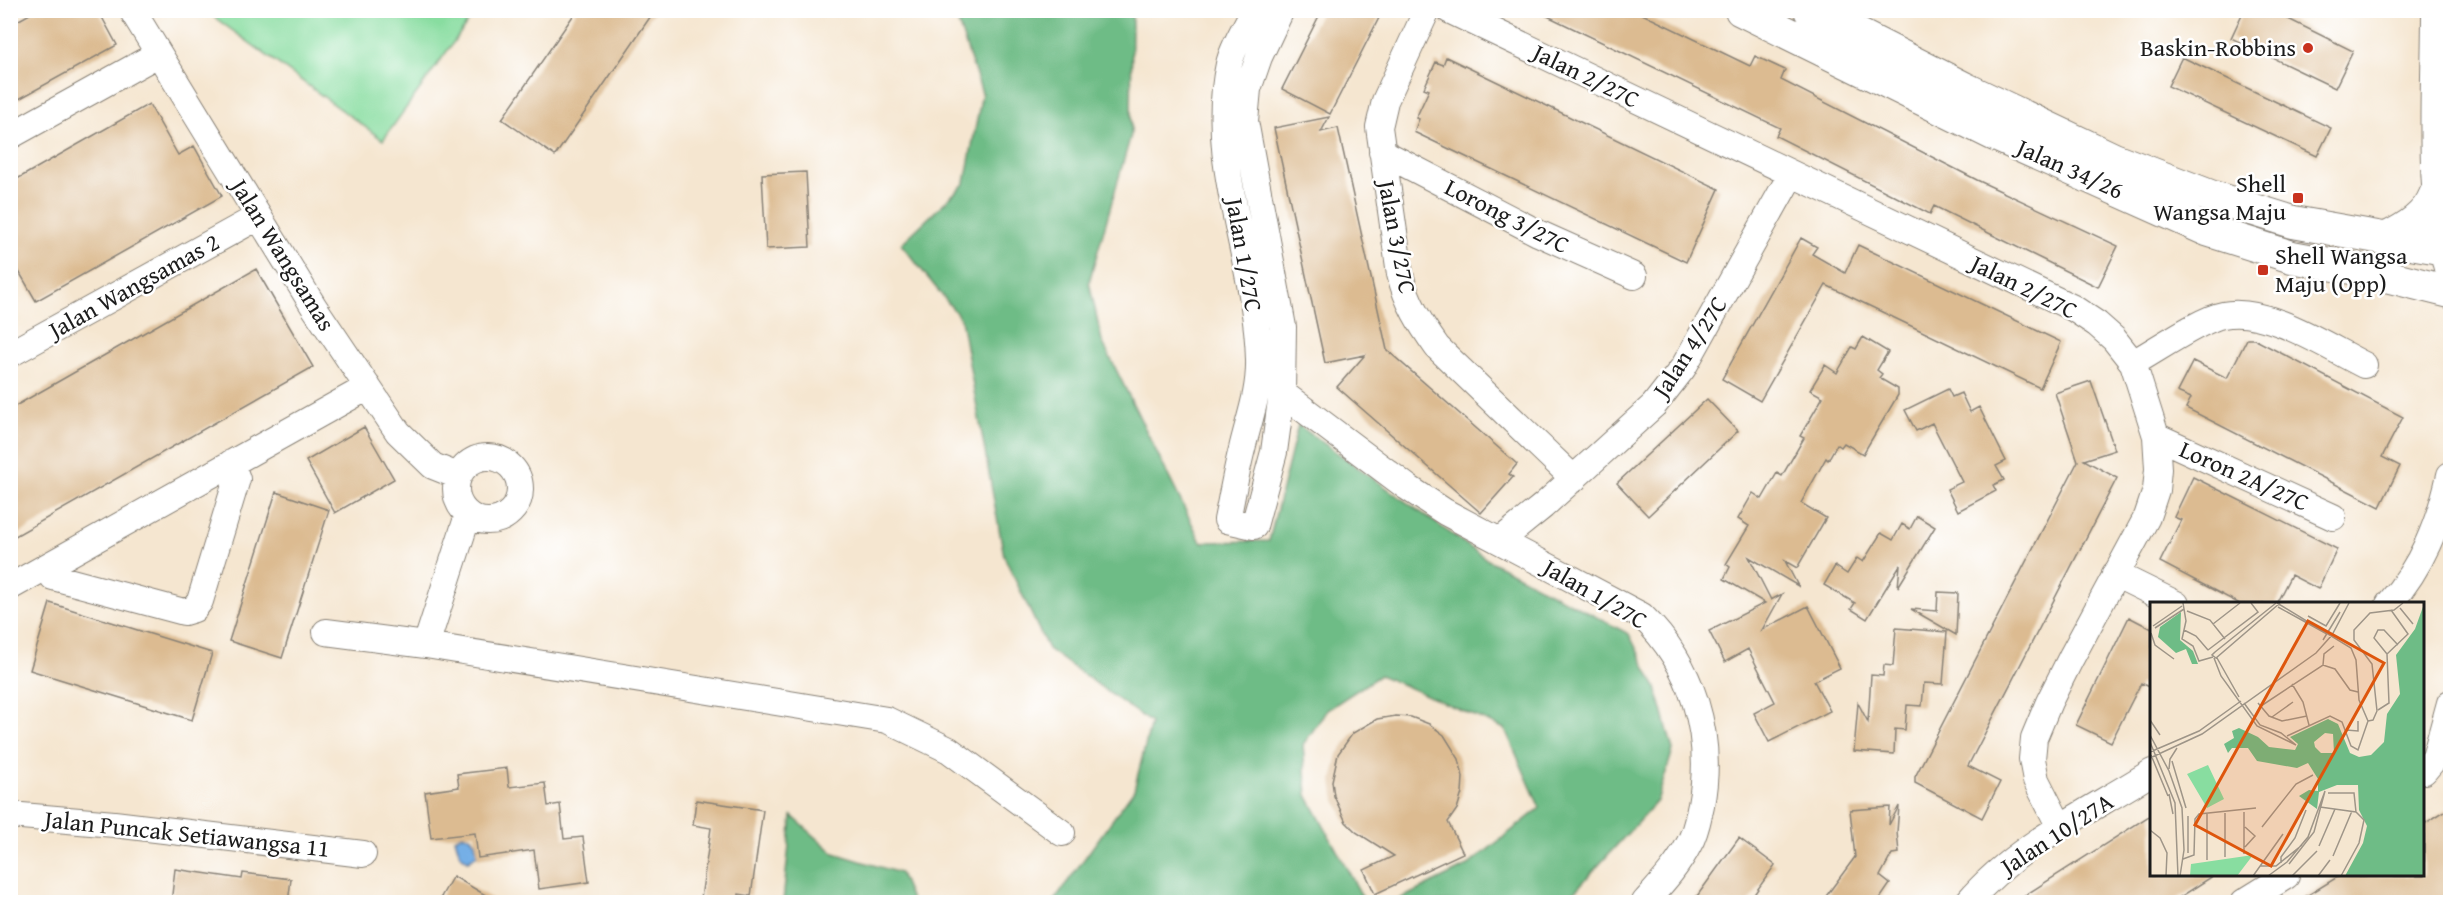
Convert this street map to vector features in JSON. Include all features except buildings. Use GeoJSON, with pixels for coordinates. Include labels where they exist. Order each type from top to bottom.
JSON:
{"type":"FeatureCollection","features":[{"type":"Feature","properties":{"kind":"main road","name":"Jalan 34/26"},"geometry":{"type":"LineString","coordinates":[[1741,10],[1993,134],[2206,230],[2292,258],[2362,270],[2451,292]]}},
{"type":"Feature","properties":{"kind":"main road","name":"Jalan 34/26"},"geometry":{"type":"LineString","coordinates":[[1810,10],[1964,88],[2114,159],[2213,197],[2293,222],[2446,250]]}},
{"type":"Feature","properties":{"kind":"main road"},"geometry":{"type":"LineString","coordinates":[[2387,238],[2418,218],[2432,204],[2435,195]]}},
{"type":"Feature","properties":{"kind":"street","name":"Jalan Wangsamas"},"geometry":{"type":"LineString","coordinates":[[132,10],[314,307],[398,432],[433,466],[458,476]]}},
{"type":"Feature","properties":{"kind":"street","name":"Jalan 1/27C"},"geometry":{"type":"LineString","coordinates":[[1254,10],[1229,61],[1222,105],[1225,148],[1257,330],[1260,362],[1256,399],[1242,449],[1227,520],[1254,526],[1274,452],[1282,393],[1283,327],[1245,121],[1248,89],[1259,57],[1281,10]]}},
{"type":"Feature","properties":{"kind":"street","name":"Jalan 3/27C"},"geometry":{"type":"LineString","coordinates":[[1426,10],[1385,101],[1379,127],[1400,274],[1406,298],[1419,322],[1437,347],[1574,479]]}},
{"type":"Feature","properties":{"kind":"street","name":"Jalan 2/27C"},"geometry":{"type":"LineString","coordinates":[[1449,10],[2073,308],[2114,339],[2133,363],[2156,436],[2158,469],[2156,490],[2147,517],[2049,702],[2034,738],[2032,759],[2036,780],[2060,827]]}},
{"type":"Feature","properties":{"kind":"street"},"geometry":{"type":"LineString","coordinates":[[2435,10],[2435,195],[2451,280]]}},
{"type":"Feature","properties":{"kind":"street"},"geometry":{"type":"LineString","coordinates":[[10,136],[158,54]]}},
{"type":"Feature","properties":{"kind":"street","name":"Lorong 3/27C"},"geometry":{"type":"LineString","coordinates":[[1382,152],[1538,233],[1634,276]]}},
{"type":"Feature","properties":{"kind":"street","name":"Jalan 4/27C"},"geometry":{"type":"LineString","coordinates":[[1501,540],[1574,479],[1639,420],[1683,368],[1791,175]]}},
{"type":"Feature","properties":{"kind":"street","name":"Jalan Wangsamas 2"},"geometry":{"type":"LineString","coordinates":[[10,354],[258,217]]}},
{"type":"Feature","properties":{"kind":"street"},"geometry":{"type":"LineString","coordinates":[[2133,363],[2202,324],[2222,315],[2241,314],[2290,327],[2364,365]]}},
{"type":"Feature","properties":{"kind":"street"},"geometry":{"type":"LineString","coordinates":[[10,587],[368,387]]}},
{"type":"Feature","properties":{"kind":"street","name":"Jalan 1/27C"},"geometry":{"type":"LineString","coordinates":[[1282,393],[1407,487],[1445,512],[1642,616],[1660,634],[1682,669],[1692,691],[1702,725],[1706,751],[1704,789],[1689,845],[1676,867],[1645,902]]}},
{"type":"Feature","properties":{"kind":"street","name":"Loron 2A/27C"},"geometry":{"type":"LineString","coordinates":[[2156,436],[2333,517]]}},
{"type":"Feature","properties":{"kind":"street"},"geometry":{"type":"LineString","coordinates":[[480,457],[492,457],[507,463],[518,476],[521,491],[515,507],[496,521],[478,520],[468,515],[457,498],[458,476],[470,462],[480,457]]}},
{"type":"Feature","properties":{"kind":"street"},"geometry":{"type":"LineString","coordinates":[[47,567],[53,577],[184,612],[195,609],[200,601],[237,479],[231,464]]}},
{"type":"Feature","properties":{"kind":"street"},"geometry":{"type":"LineString","coordinates":[[2390,602],[2419,563],[2432,537],[2442,511],[2451,475]]}},
{"type":"Feature","properties":{"kind":"street"},"geometry":{"type":"LineString","coordinates":[[426,645],[468,515]]}},
{"type":"Feature","properties":{"kind":"street"},"geometry":{"type":"LineString","coordinates":[[2115,574],[2172,602]]}},
{"type":"Feature","properties":{"kind":"street"},"geometry":{"type":"LineString","coordinates":[[326,632],[426,645],[887,720],[950,750],[1062,833]]}},
{"type":"Feature","properties":{"kind":"street"},"geometry":{"type":"LineString","coordinates":[[2425,770],[2435,758],[2451,703]]}},
{"type":"Feature","properties":{"kind":"street","name":"Jalan 10/27A"},"geometry":{"type":"LineString","coordinates":[[1968,903],[1994,875],[2060,827],[2150,773]]}},
{"type":"Feature","properties":{"kind":"street","name":"Jalan Puncak Setiawangsa 11"},"geometry":{"type":"LineString","coordinates":[[10,815],[114,824],[363,854]]}},
{"type":"Feature","properties":{"kind":"street"},"geometry":{"type":"LineString","coordinates":[[2244,903],[2284,877]]}},
{"type":"Feature","properties":{"kind":"green space"},"geometry":{"type":"Polygon","coordinates":[[[212,10],[476,11],[383,140],[214,17],[212,10]]]}},
{"type":"Feature","properties":{"kind":"green space"},"geometry":{"type":"Polygon","coordinates":[[[954,11],[1132,11],[1131,135],[1089,282],[1102,341],[1201,542],[1269,541],[1298,425],[1488,560],[1629,634],[1656,688],[1673,750],[1657,801],[1565,902],[1394,902],[1467,866],[1540,808],[1505,729],[1380,675],[1327,710],[1303,745],[1307,795],[1365,902],[1053,902],[1134,790],[1151,723],[1048,649],[1004,556],[961,319],[901,244],[965,183],[982,93],[954,11]]]}},
{"type":"Feature","properties":{"kind":"green space"},"geometry":{"type":"Polygon","coordinates":[[[792,816],[834,853],[900,873],[912,902],[783,902],[792,816]]]}},
{"type":"Feature","properties":{"kind":"water"},"geometry":{"type":"Polygon","coordinates":[[[462,835],[470,836],[475,842],[477,855],[468,861],[460,855],[455,838],[462,835]]]}},
{"type":"Feature","properties":{"kind":"place","name":"Baskin-Robbins"},"geometry":{"type":"Point","coordinates":[2308,48]}},
{"type":"Feature","properties":{"kind":"place","name":"Shell Wangsa Maju"},"geometry":{"type":"Point","coordinates":[2298,198]}},
{"type":"Feature","properties":{"kind":"place","name":"Shell Wangsa Maju (Opp)"},"geometry":{"type":"Point","coordinates":[2263,270]}}]}
